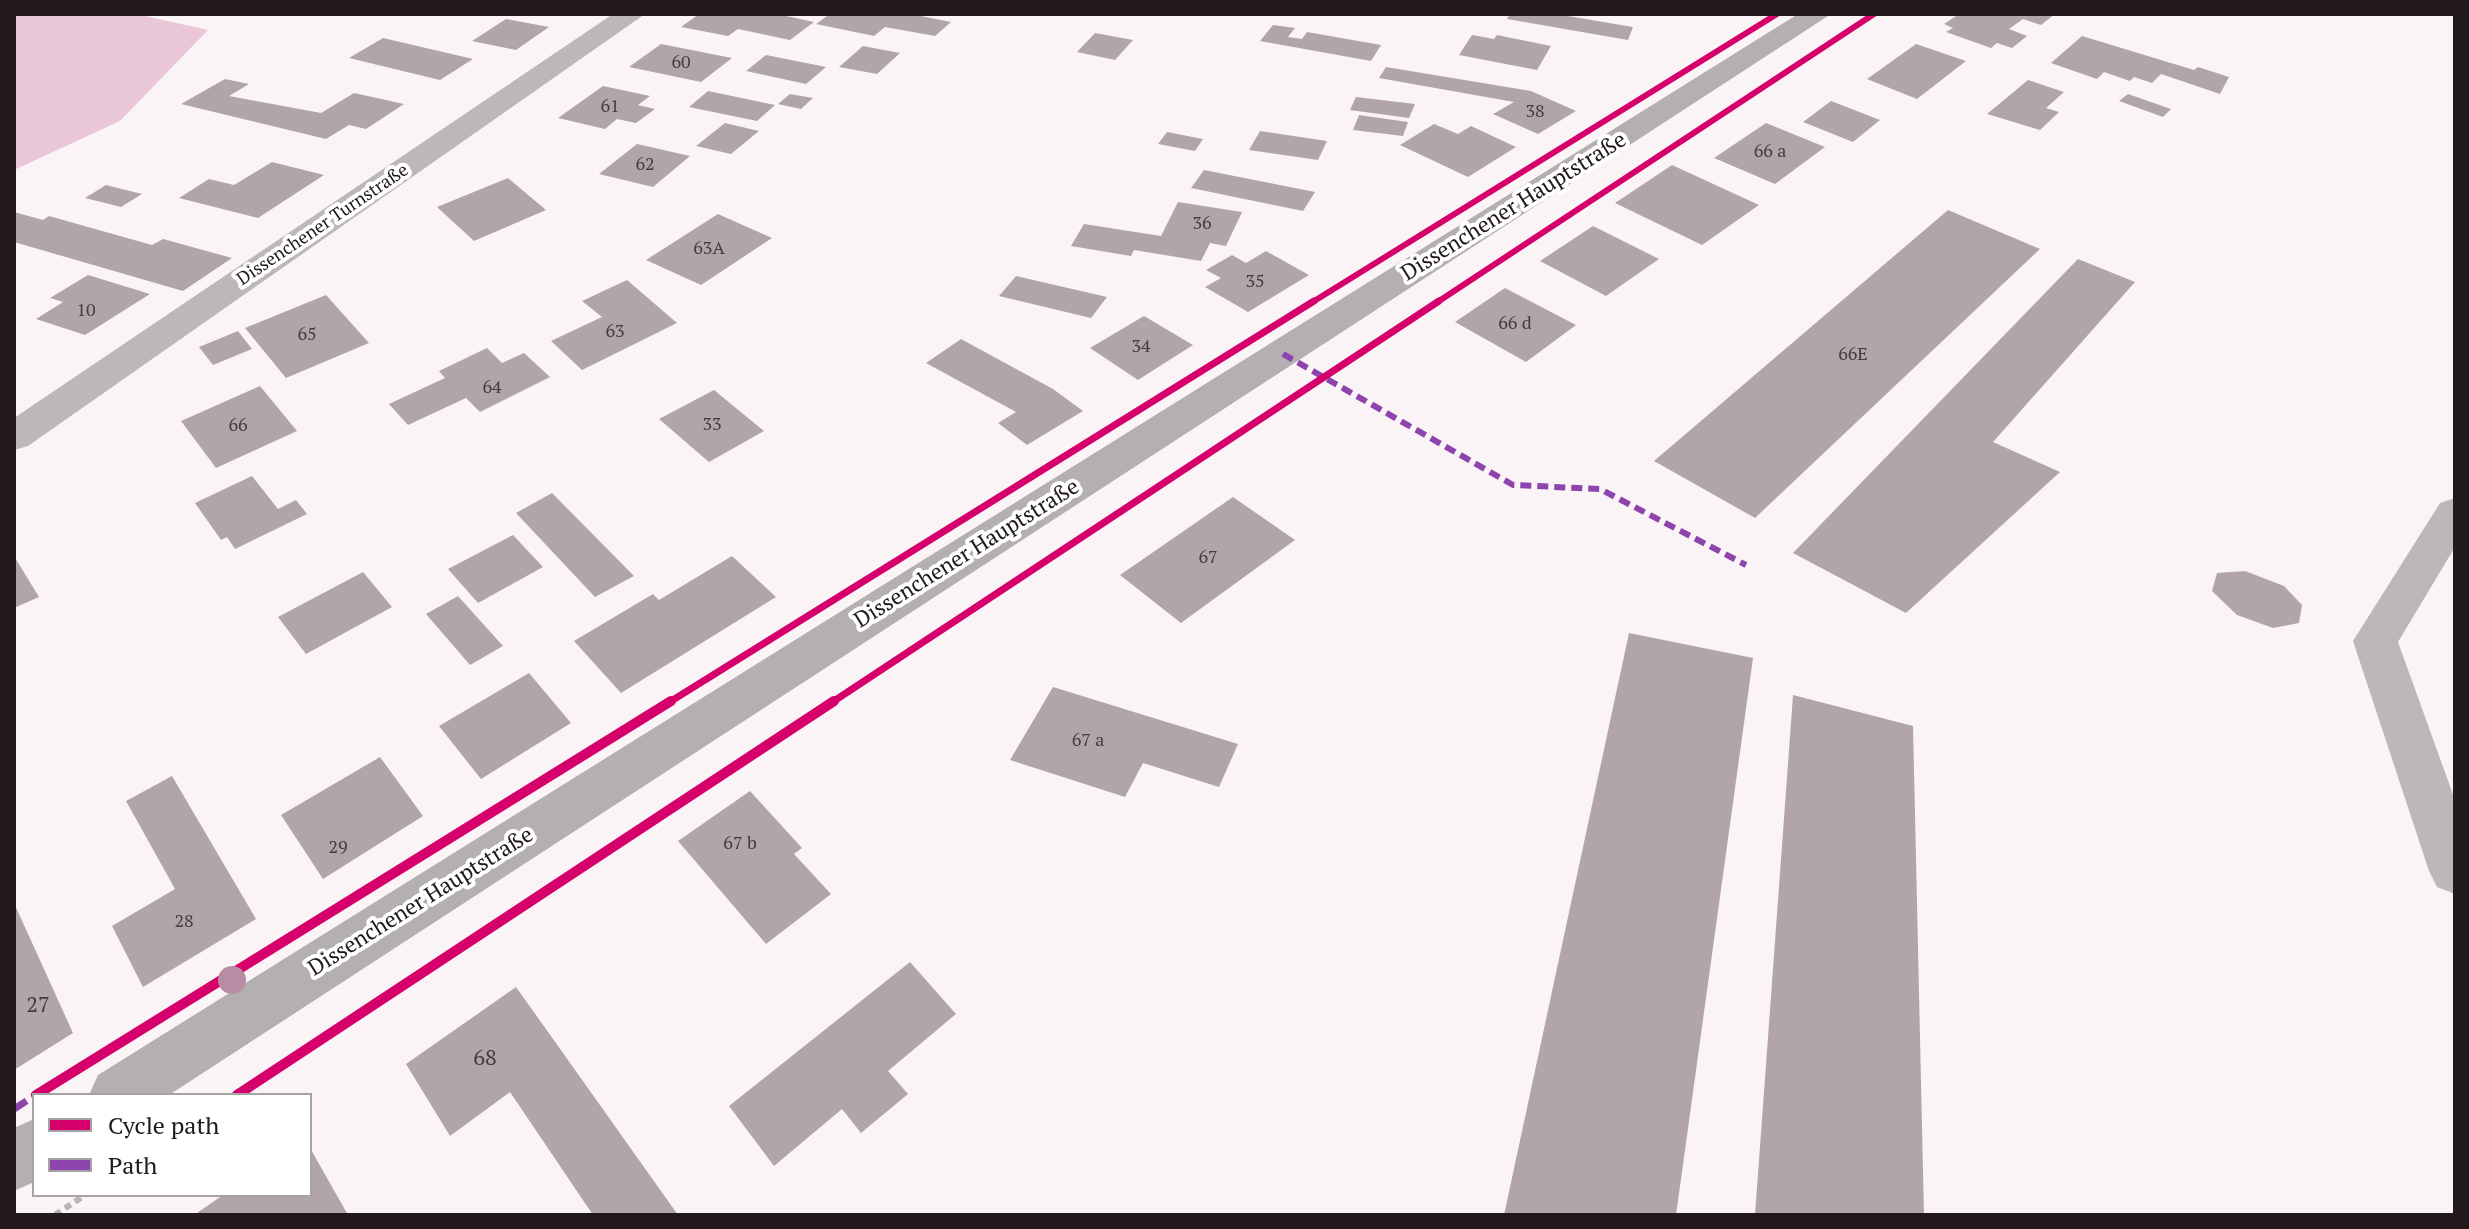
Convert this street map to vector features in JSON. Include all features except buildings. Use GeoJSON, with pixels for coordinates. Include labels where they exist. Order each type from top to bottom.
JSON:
{"type":"FeatureCollection","features":[{"type":"Feature","properties":{"kind":"main road","name":"Dissenchener Hauptstraße"},"geometry":{"type":"LineString","coordinates":[[121,1093],[1817,14]]}},
{"type":"Feature","properties":{"kind":"main road"},"geometry":{"type":"LineString","coordinates":[[14,1161],[32,1150]]}},
{"type":"Feature","properties":{"kind":"street","name":"Dissenchener Turnstraße"},"geometry":{"type":"LineString","coordinates":[[14,437],[631,14]]}},
{"type":"Feature","properties":{"kind":"street"},"geometry":{"type":"LineString","coordinates":[[14,398],[61,405]]}},
{"type":"Feature","properties":{"kind":"street"},"geometry":{"type":"LineString","coordinates":[[2455,513],[2375,641],[2455,871]]}},
{"type":"Feature","properties":{"kind":"path"},"geometry":{"type":"LineString","coordinates":[[55,1215],[82,1197]]}},
{"type":"Feature","properties":{"kind":"shaded area"},"geometry":{"type":"Polygon","coordinates":[[[14,14],[136,14],[208,30],[120,121],[14,170],[14,14]]]}},
{"type":"Feature","properties":{"kind":"marked path"},"geometry":{"type":"LineString","coordinates":[[1283,354],[1513,485],[1600,489],[1746,565]]}},
{"type":"Feature","properties":{"kind":"marked path"},"geometry":{"type":"LineString","coordinates":[[14,1109],[32,1097]]}},
{"type":"Feature","properties":{"kind":"cycle path"},"geometry":{"type":"LineString","coordinates":[[39,1093],[1777,14]]}},
{"type":"Feature","properties":{"kind":"cycle path"},"geometry":{"type":"LineString","coordinates":[[240,1093],[1874,14]]}}]}
